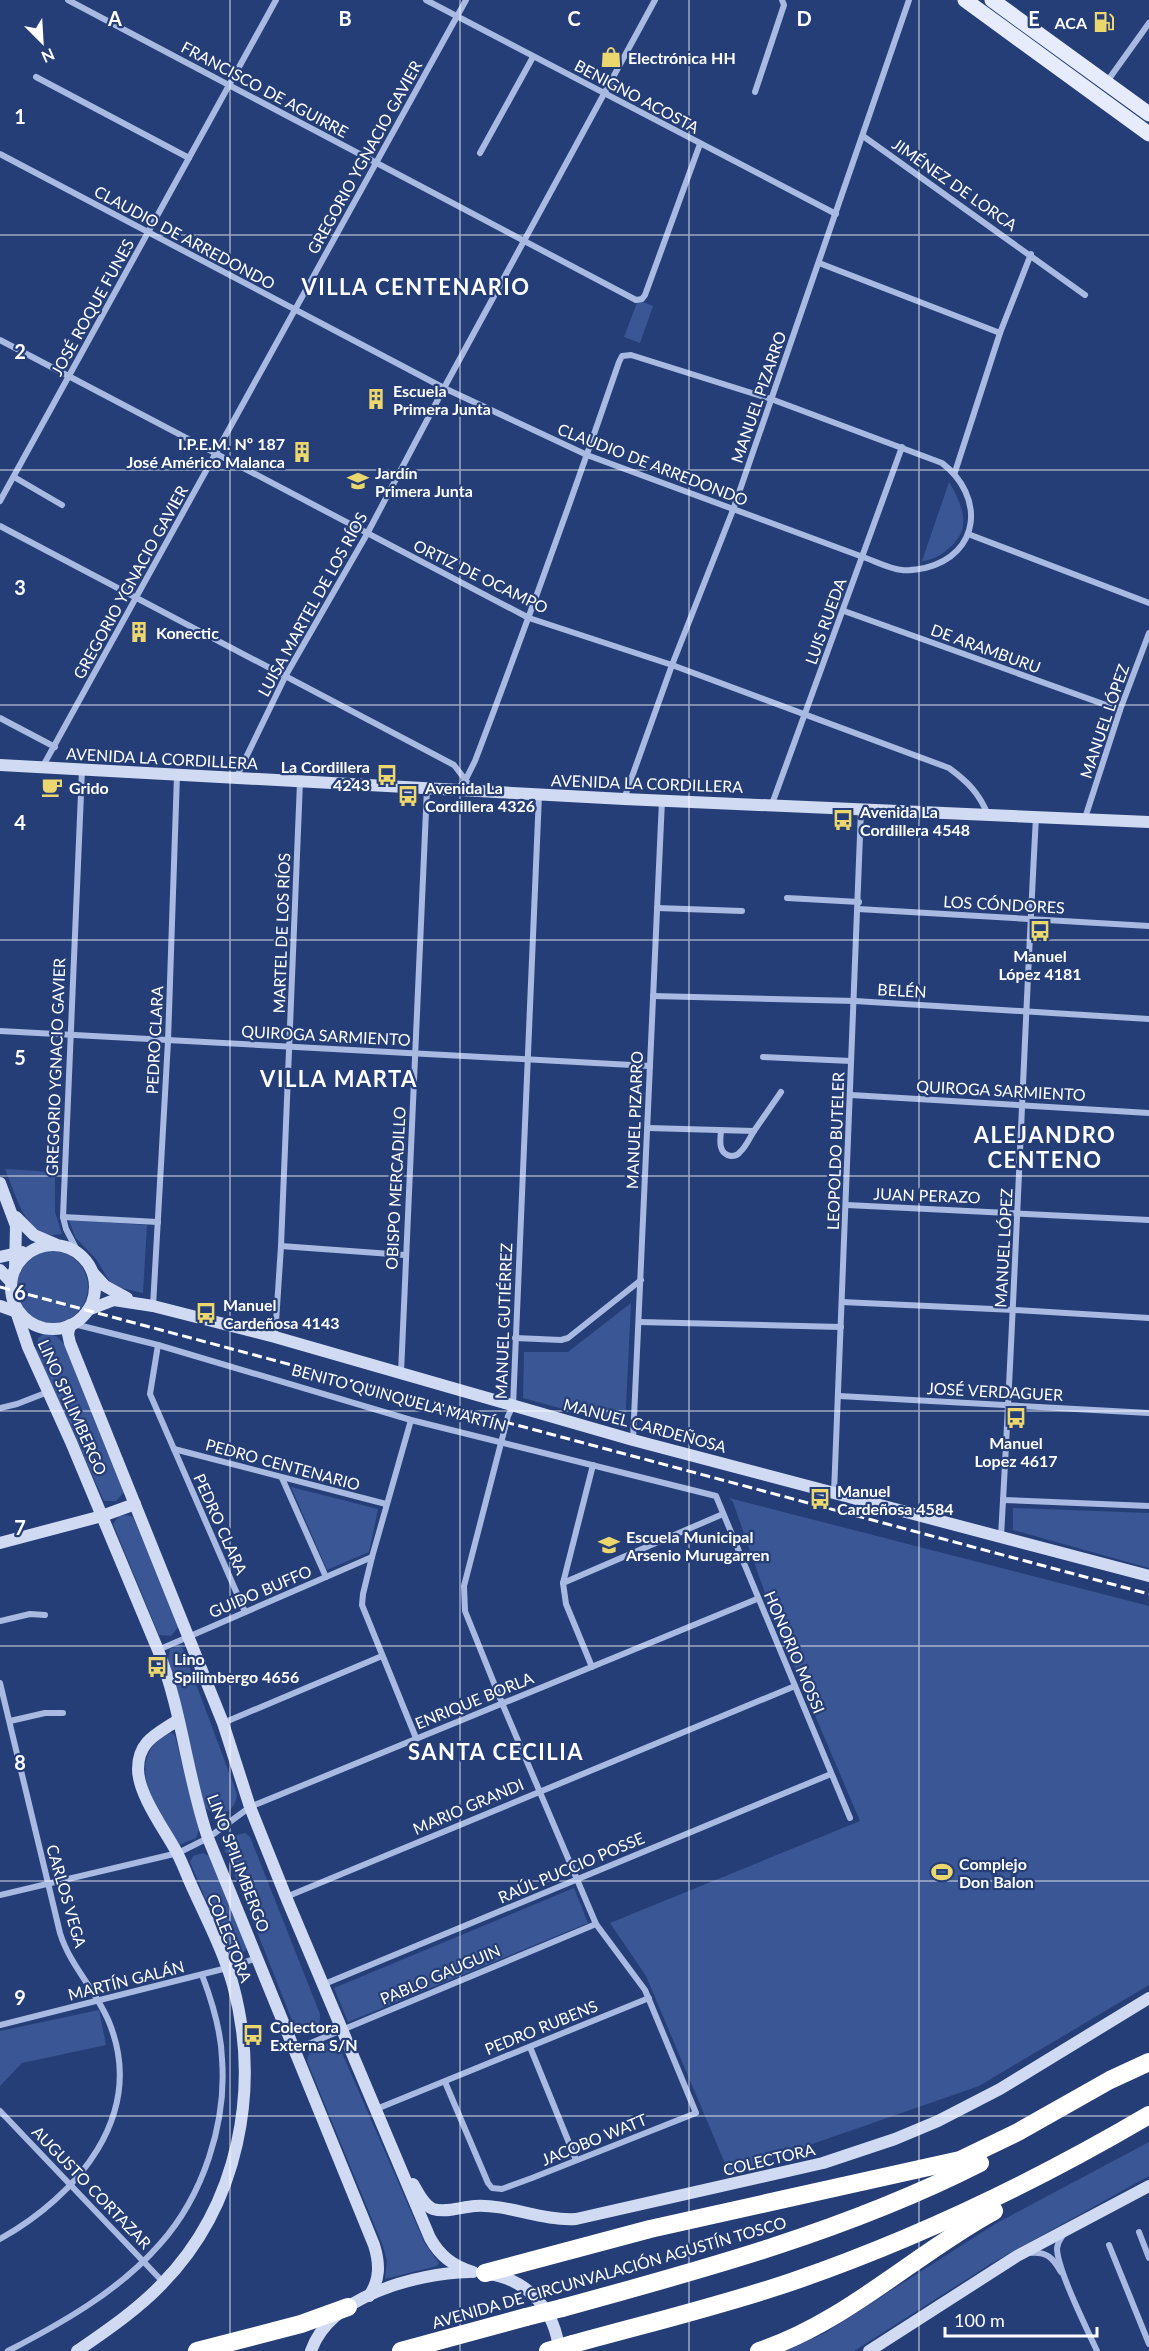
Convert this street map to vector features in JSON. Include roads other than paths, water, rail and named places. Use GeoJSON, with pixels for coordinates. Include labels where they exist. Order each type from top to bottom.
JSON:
{"type":"FeatureCollection","features":[{"type":"Feature","properties":{"kind":"highway"},"geometry":{"type":"LineString","coordinates":[[479,2273],[650,2229],[960,2160],[1018,2132],[1110,2080],[1149,2062]]}},
{"type":"Feature","properties":{"kind":"highway","name":"AVENIDA DE CIRCUNVALACIÓN AGUSTÍN TOSCO"},"geometry":{"type":"LineString","coordinates":[[401,2351],[756,2253],[894,2202],[1023,2141],[1149,2068]]}},
{"type":"Feature","properties":{"kind":"highway"},"geometry":{"type":"LineString","coordinates":[[548,2351],[566,2348],[756,2293],[866,2254],[942,2223],[1017,2188],[1149,2115]]}},
{"type":"Feature","properties":{"kind":"highway"},"geometry":{"type":"LineString","coordinates":[[759,2351],[816,2326],[979,2219],[1081,2166],[1127,2139],[1149,2122]]}},
{"type":"Feature","properties":{"kind":"highway"},"geometry":{"type":"LineString","coordinates":[[197,2351],[301,2324],[348,2307]]}},
{"type":"Feature","properties":{"kind":"main road"},"geometry":{"type":"LineString","coordinates":[[965,0],[1149,134]]}},
{"type":"Feature","properties":{"kind":"main road"},"geometry":{"type":"LineString","coordinates":[[992,0],[1149,114]]}},
{"type":"Feature","properties":{"kind":"main road","name":"AVENIDA LA CORDILLERA"},"geometry":{"type":"LineString","coordinates":[[0,765],[540,795],[1149,822]]}},
{"type":"Feature","properties":{"kind":"main road","name":"LINO SPILIMBERGO"},"geometry":{"type":"LineString","coordinates":[[0,1183],[13,1214],[17,1231],[15,1269]]}},
{"type":"Feature","properties":{"kind":"main road","name":"LINO SPILIMBERGO"},"geometry":{"type":"LineString","coordinates":[[13,1214],[34,1235],[79,1254]]}},
{"type":"Feature","properties":{"kind":"main road"},"geometry":{"type":"LineString","coordinates":[[0,1257],[58,1245]]}},
{"type":"Feature","properties":{"kind":"main road","name":"LINO SPILIMBERGO"},"geometry":{"type":"LineString","coordinates":[[35,1249],[19,1261],[15,1269],[11,1282],[16,1310],[28,1347],[158,1650],[178,1720],[198,1810],[208,1838],[378,2255],[377,2277],[369,2296]]}},
{"type":"Feature","properties":{"kind":"main road"},"geometry":{"type":"LineString","coordinates":[[72,1325],[88,1310],[95,1292],[92,1272],[79,1254]]}},
{"type":"Feature","properties":{"kind":"main road"},"geometry":{"type":"LineString","coordinates":[[0,1270],[11,1282]]}},
{"type":"Feature","properties":{"kind":"main road","name":"MANUEL CARDEÑOSA"},"geometry":{"type":"LineString","coordinates":[[92,1272],[110,1290],[134,1301],[275,1337],[633,1440],[1149,1576]]}},
{"type":"Feature","properties":{"kind":"main road","name":"MANUEL CARDEÑOSA"},"geometry":{"type":"LineString","coordinates":[[88,1310],[114,1300],[134,1301]]}},
{"type":"Feature","properties":{"kind":"main road"},"geometry":{"type":"LineString","coordinates":[[0,1306],[16,1310]]}},
{"type":"Feature","properties":{"kind":"main road","name":"LINO SPILIMBERGO"},"geometry":{"type":"LineString","coordinates":[[16,1310],[31,1324],[45,1329],[61,1329],[72,1325]]}},
{"type":"Feature","properties":{"kind":"main road","name":"LINO SPILIMBERGO"},"geometry":{"type":"LineString","coordinates":[[72,1325],[68,1334],[70,1343],[223,1723],[250,1807],[340,2031],[435,2247],[451,2263],[479,2273]]}},
{"type":"Feature","properties":{"kind":"main road"},"geometry":{"type":"LineString","coordinates":[[0,1543],[102,1516],[135,1504]]}},
{"type":"Feature","properties":{"kind":"main road","name":"COLECTORA"},"geometry":{"type":"LineString","coordinates":[[76,2351],[131,2312],[163,2283],[190,2250],[211,2214],[228,2177],[244,2106],[245,2053],[240,2017],[227,1968],[178,1853],[153,1809],[138,1772],[142,1748],[149,1740],[178,1720]]}},
{"type":"Feature","properties":{"kind":"main road","name":"COLECTORA"},"geometry":{"type":"LineString","coordinates":[[392,2150],[425,2203],[434,2209],[480,2206],[549,2219],[585,2218],[823,2163],[895,2139],[938,2121],[1000,2090],[1149,1998]]}},
{"type":"Feature","properties":{"kind":"main road"},"geometry":{"type":"LineString","coordinates":[[869,2351],[1017,2256],[1149,2186]]}},
{"type":"Feature","properties":{"kind":"main road"},"geometry":{"type":"LineString","coordinates":[[311,2351],[324,2328],[348,2307],[369,2296],[416,2280],[479,2273],[512,2280],[536,2298],[566,2348]]}},
{"type":"Feature","properties":{"kind":"street","name":"FRANCISCO DE AGUIRRE"},"geometry":{"type":"LineString","coordinates":[[68,0],[636,300],[642,299],[700,144]]}},
{"type":"Feature","properties":{"kind":"street","name":"JOSÉ ROQUE FUNES"},"geometry":{"type":"LineString","coordinates":[[0,501],[276,0]]}},
{"type":"Feature","properties":{"kind":"street","name":"BENIGNO ACOSTA"},"geometry":{"type":"LineString","coordinates":[[426,0],[604,95],[836,214]]}},
{"type":"Feature","properties":{"kind":"street","name":"GREGORIO YGNACIO GAVIER"},"geometry":{"type":"LineString","coordinates":[[42,768],[466,0]]}},
{"type":"Feature","properties":{"kind":"street","name":"LUISA MARTEL DE LOS RÍOS"},"geometry":{"type":"LineString","coordinates":[[236,778],[286,675],[367,534],[655,0]]}},
{"type":"Feature","properties":{"kind":"street"},"geometry":{"type":"LineString","coordinates":[[755,92],[784,5],[782,0]]}},
{"type":"Feature","properties":{"kind":"street","name":"MANUEL PIZARRO"},"geometry":{"type":"LineString","coordinates":[[624,799],[672,665],[733,510],[909,0]]}},
{"type":"Feature","properties":{"kind":"street"},"geometry":{"type":"LineString","coordinates":[[1098,96],[1149,23]]}},
{"type":"Feature","properties":{"kind":"street"},"geometry":{"type":"LineString","coordinates":[[480,153],[533,57]]}},
{"type":"Feature","properties":{"kind":"street"},"geometry":{"type":"LineString","coordinates":[[36,77],[189,158]]}},
{"type":"Feature","properties":{"kind":"street","name":"JIMÉNEZ DE LORCA"},"geometry":{"type":"LineString","coordinates":[[863,136],[1085,295]]}},
{"type":"Feature","properties":{"kind":"street","name":"CLAUDIO DE ARREDONDO"},"geometry":{"type":"LineString","coordinates":[[0,154],[444,388],[587,455],[902,570],[918,569],[941,562],[956,552],[968,534]]}},
{"type":"Feature","properties":{"kind":"street"},"geometry":{"type":"LineString","coordinates":[[955,472],[1000,333],[1030,254]]}},
{"type":"Feature","properties":{"kind":"street"},"geometry":{"type":"LineString","coordinates":[[819,263],[1000,333]]}},
{"type":"Feature","properties":{"kind":"street","name":"ORTIZ DE OCAMPO"},"geometry":{"type":"LineString","coordinates":[[0,340],[529,618],[672,665],[949,768],[978,793],[988,816]]}},
{"type":"Feature","properties":{"kind":"street"},"geometry":{"type":"LineString","coordinates":[[457,790],[466,779],[529,618],[622,356],[631,355],[771,399],[942,463],[955,472],[969,496],[971,523],[968,534],[1149,603]]}},
{"type":"Feature","properties":{"kind":"street","name":"LUIS RUEDA"},"geometry":{"type":"LineString","coordinates":[[772,804],[902,447]]}},
{"type":"Feature","properties":{"kind":"street"},"geometry":{"type":"LineString","coordinates":[[14,477],[62,505]]}},
{"type":"Feature","properties":{"kind":"street"},"geometry":{"type":"LineString","coordinates":[[0,526],[454,765],[475,791]]}},
{"type":"Feature","properties":{"kind":"street","name":"DE ARAMBURU"},"geometry":{"type":"LineString","coordinates":[[844,611],[1120,710]]}},
{"type":"Feature","properties":{"kind":"street","name":"MANUEL LÓPEZ"},"geometry":{"type":"LineString","coordinates":[[1086,818],[1120,710],[1149,633]]}},
{"type":"Feature","properties":{"kind":"street"},"geometry":{"type":"LineString","coordinates":[[0,718],[54,747]]}},
{"type":"Feature","properties":{"kind":"street","name":"GREGORIO YGNACIO GAVIER"},"geometry":{"type":"LineString","coordinates":[[79,1254],[66,1229],[63,1217],[81,770]]}},
{"type":"Feature","properties":{"kind":"street","name":"PEDRO CLARA"},"geometry":{"type":"LineString","coordinates":[[153,1306],[168,1041],[177,775]]}},
{"type":"Feature","properties":{"kind":"street","name":"MARTEL DE LOS RÍOS"},"geometry":{"type":"LineString","coordinates":[[275,1337],[281,1246],[300,782]]}},
{"type":"Feature","properties":{"kind":"street","name":"OBISPO MERCADILLO"},"geometry":{"type":"LineString","coordinates":[[401,1373],[427,788]]}},
{"type":"Feature","properties":{"kind":"street","name":"MANUEL GUTIÉRREZ"},"geometry":{"type":"LineString","coordinates":[[540,795],[513,1406],[464,1586],[463,1600],[465,1611],[502,1703],[596,1924],[645,1990],[696,2113]]}},
{"type":"Feature","properties":{"kind":"street","name":"MANUEL PIZARRO"},"geometry":{"type":"LineString","coordinates":[[633,1440],[662,800]]}},
{"type":"Feature","properties":{"kind":"street","name":"LEOPOLDO BUTELER"},"geometry":{"type":"LineString","coordinates":[[834,1493],[861,810]]}},
{"type":"Feature","properties":{"kind":"street","name":"MANUEL LÓPEZ"},"geometry":{"type":"LineString","coordinates":[[1001,1536],[1019,1212],[1029,919],[1036,817]]}},
{"type":"Feature","properties":{"kind":"street"},"geometry":{"type":"LineString","coordinates":[[787,898],[859,902]]}},
{"type":"Feature","properties":{"kind":"street"},"geometry":{"type":"LineString","coordinates":[[657,908],[742,911]]}},
{"type":"Feature","properties":{"kind":"street","name":"LOS CÓNDORES"},"geometry":{"type":"LineString","coordinates":[[858,909],[1149,926]]}},
{"type":"Feature","properties":{"kind":"street","name":"BELÉN"},"geometry":{"type":"LineString","coordinates":[[653,996],[855,1002],[1026,1010],[1149,1019]]}},
{"type":"Feature","properties":{"kind":"street","name":"QUIROGA SARMIENTO"},"geometry":{"type":"LineString","coordinates":[[0,1031],[650,1066]]}},
{"type":"Feature","properties":{"kind":"street"},"geometry":{"type":"LineString","coordinates":[[763,1057],[851,1061]]}},
{"type":"Feature","properties":{"kind":"street"},"geometry":{"type":"LineString","coordinates":[[721,1131],[720,1145],[723,1151],[728,1155],[740,1154],[782,1092]]}},
{"type":"Feature","properties":{"kind":"street","name":"QUIROGA SARMIENTO"},"geometry":{"type":"LineString","coordinates":[[851,1095],[1149,1113]]}},
{"type":"Feature","properties":{"kind":"street"},"geometry":{"type":"LineString","coordinates":[[648,1128],[754,1131]]}},
{"type":"Feature","properties":{"kind":"street","name":"JUAN PERAZO"},"geometry":{"type":"LineString","coordinates":[[847,1205],[1149,1220]]}},
{"type":"Feature","properties":{"kind":"street"},"geometry":{"type":"LineString","coordinates":[[63,1217],[158,1222]]}},
{"type":"Feature","properties":{"kind":"street"},"geometry":{"type":"LineString","coordinates":[[281,1246],[405,1255]]}},
{"type":"Feature","properties":{"kind":"street"},"geometry":{"type":"LineString","coordinates":[[515,1338],[561,1340],[568,1338],[641,1280]]}},
{"type":"Feature","properties":{"kind":"street"},"geometry":{"type":"LineString","coordinates":[[843,1302],[1149,1318]]}},
{"type":"Feature","properties":{"kind":"street"},"geometry":{"type":"LineString","coordinates":[[639,1322],[841,1327]]}},
{"type":"Feature","properties":{"kind":"street","name":"BENITO QUINQUELA MARTÍN"},"geometry":{"type":"LineString","coordinates":[[72,1325],[158,1345],[411,1420],[716,1496]]}},
{"type":"Feature","properties":{"kind":"street","name":"PEDRO CLARA"},"geometry":{"type":"LineString","coordinates":[[158,1345],[150,1394],[245,1612]]}},
{"type":"Feature","properties":{"kind":"street"},"geometry":{"type":"LineString","coordinates":[[0,1408],[49,1392]]}},
{"type":"Feature","properties":{"kind":"street","name":"JOSÉ VERDAGUER"},"geometry":{"type":"LineString","coordinates":[[839,1396],[1149,1413]]}},
{"type":"Feature","properties":{"kind":"street"},"geometry":{"type":"LineString","coordinates":[[411,1420],[386,1504],[362,1605],[416,1738]]}},
{"type":"Feature","properties":{"kind":"street","name":"PEDRO CENTENARIO"},"geometry":{"type":"LineString","coordinates":[[174,1449],[386,1504]]}},
{"type":"Feature","properties":{"kind":"street"},"geometry":{"type":"LineString","coordinates":[[592,1668],[566,1604],[563,1583],[593,1464]]}},
{"type":"Feature","properties":{"kind":"street"},"geometry":{"type":"LineString","coordinates":[[282,1478],[326,1577]]}},
{"type":"Feature","properties":{"kind":"street","name":"HONORIO MOSSI"},"geometry":{"type":"LineString","coordinates":[[716,1496],[850,1818]]}},
{"type":"Feature","properties":{"kind":"street"},"geometry":{"type":"LineString","coordinates":[[1003,1500],[1149,1506]]}},
{"type":"Feature","properties":{"kind":"street"},"geometry":{"type":"LineString","coordinates":[[563,1583],[723,1514]]}},
{"type":"Feature","properties":{"kind":"street","name":"GUIDO BUFFO"},"geometry":{"type":"LineString","coordinates":[[158,1650],[372,1557]]}},
{"type":"Feature","properties":{"kind":"street","name":"ENRIQUE BORLA"},"geometry":{"type":"LineString","coordinates":[[0,1895],[178,1853],[208,1838],[250,1807],[757,1599]]}},
{"type":"Feature","properties":{"kind":"street"},"geometry":{"type":"LineString","coordinates":[[0,1621],[30,1614],[45,1615]]}},
{"type":"Feature","properties":{"kind":"street"},"geometry":{"type":"LineString","coordinates":[[223,1723],[382,1656]]}},
{"type":"Feature","properties":{"kind":"street","name":"CARLOS VEGA"},"geometry":{"type":"LineString","coordinates":[[0,1683],[63,1944],[79,1973],[98,2000],[113,2032],[119,2075],[116,2100],[106,2135],[88,2166],[72,2186],[25,2224],[0,2239]]}},
{"type":"Feature","properties":{"kind":"street","name":"MARIO GRANDI"},"geometry":{"type":"LineString","coordinates":[[285,1897],[795,1686]]}},
{"type":"Feature","properties":{"kind":"street"},"geometry":{"type":"LineString","coordinates":[[10,1721],[45,1713],[63,1713]]}},
{"type":"Feature","properties":{"kind":"street","name":"RAÚL PUCCIO POSSE"},"geometry":{"type":"LineString","coordinates":[[321,1985],[831,1774]]}},
{"type":"Feature","properties":{"kind":"street","name":"PABLO GAUGUIN"},"geometry":{"type":"LineString","coordinates":[[294,2050],[596,1924]]}},
{"type":"Feature","properties":{"kind":"street","name":"MARTÍN GALÁN"},"geometry":{"type":"LineString","coordinates":[[0,2025],[202,1975],[257,1958]]}},
{"type":"Feature","properties":{"kind":"street"},"geometry":{"type":"LineString","coordinates":[[8,2351],[67,2319],[102,2296],[143,2261],[170,2233],[183,2213],[203,2171],[216,2129],[222,2090],[222,2058],[218,2030],[202,1975]]}},
{"type":"Feature","properties":{"kind":"street","name":"PEDRO RUBENS"},"geometry":{"type":"LineString","coordinates":[[374,2110],[648,1998]]}},
{"type":"Feature","properties":{"kind":"street"},"geometry":{"type":"LineString","coordinates":[[530,2047],[576,2160]]}},
{"type":"Feature","properties":{"kind":"street","name":"JACOBO WATT"},"geometry":{"type":"LineString","coordinates":[[445,2082],[492,2188],[502,2189],[696,2113]]}},
{"type":"Feature","properties":{"kind":"street","name":"AUGUSTO CORTAZAR"},"geometry":{"type":"LineString","coordinates":[[0,2111],[163,2283]]}},
{"type":"Feature","properties":{"kind":"street"},"geometry":{"type":"LineString","coordinates":[[1080,2221],[1066,2232],[1058,2243],[1058,2253],[1066,2280],[1097,2351]]}},
{"type":"Feature","properties":{"kind":"street"},"geometry":{"type":"LineString","coordinates":[[1138,2232],[1149,2258]]}},
{"type":"Feature","properties":{"kind":"street"},"geometry":{"type":"LineString","coordinates":[[1109,2245],[1149,2344]]}},
{"type":"Feature","properties":{"kind":"street"},"geometry":{"type":"LineString","coordinates":[[1017,2256],[1037,2252],[1047,2254],[1054,2260],[1066,2280]]}},
{"type":"Feature","properties":{"kind":"railway"},"geometry":{"type":"LineString","coordinates":[[0,1287],[1149,1594]]}},
{"type":"Feature","properties":{"kind":"place","name":"ACA"},"geometry":{"type":"Point","coordinates":[1104,22]}},
{"type":"Feature","properties":{"kind":"place","name":"Electrónica HH"},"geometry":{"type":"Point","coordinates":[611,57]}},
{"type":"Feature","properties":{"kind":"place","name":"Escuela Primera Junta"},"geometry":{"type":"Point","coordinates":[376,399]}},
{"type":"Feature","properties":{"kind":"place","name":"I.P.E.M. Nº 187 José Américo Malanca"},"geometry":{"type":"Point","coordinates":[302,452]}},
{"type":"Feature","properties":{"kind":"place","name":"Jardín Primera Junta"},"geometry":{"type":"Point","coordinates":[358,481]}},
{"type":"Feature","properties":{"kind":"place","name":"Konectic"},"geometry":{"type":"Point","coordinates":[139,632]}},
{"type":"Feature","properties":{"kind":"place","name":"La Cordillera 4243"},"geometry":{"type":"Point","coordinates":[387,775]}},
{"type":"Feature","properties":{"kind":"place","name":"Grido"},"geometry":{"type":"Point","coordinates":[52,787]}},
{"type":"Feature","properties":{"kind":"place","name":"Avenida La Cordillera 4326"},"geometry":{"type":"Point","coordinates":[408,796]}},
{"type":"Feature","properties":{"kind":"place","name":"Avenida La Cordillera 4548"},"geometry":{"type":"Point","coordinates":[843,820]}},
{"type":"Feature","properties":{"kind":"place","name":"Manuel López 4181"},"geometry":{"type":"Point","coordinates":[1040,931]}},
{"type":"Feature","properties":{"kind":"place","name":"Manuel Cardeñosa 4143"},"geometry":{"type":"Point","coordinates":[206,1313]}},
{"type":"Feature","properties":{"kind":"place","name":"Manuel Lopez 4617"},"geometry":{"type":"Point","coordinates":[1016,1418]}},
{"type":"Feature","properties":{"kind":"place","name":"Manuel Cardeñosa 4584"},"geometry":{"type":"Point","coordinates":[820,1499]}},
{"type":"Feature","properties":{"kind":"place","name":"Escuela Municipal Arsenio Murugarren"},"geometry":{"type":"Point","coordinates":[609,1545]}},
{"type":"Feature","properties":{"kind":"place","name":"Lino Spilimbergo 4656"},"geometry":{"type":"Point","coordinates":[157,1667]}},
{"type":"Feature","properties":{"kind":"place","name":"Complejo Don Balon"},"geometry":{"type":"Point","coordinates":[942,1872]}},
{"type":"Feature","properties":{"kind":"place","name":"Colectora Externa S/N"},"geometry":{"type":"Point","coordinates":[253,2035]}},
{"type":"Feature","properties":{"kind":"district","name":"VILLA CENTENARIO"},"geometry":{"type":"Point","coordinates":[416,286]}},
{"type":"Feature","properties":{"kind":"district","name":"VILLA MARTA"},"geometry":{"type":"Point","coordinates":[339,1078]}},
{"type":"Feature","properties":{"kind":"district","name":"ALEJANDRO CENTENO"},"geometry":{"type":"Point","coordinates":[1045,1146]}},
{"type":"Feature","properties":{"kind":"district","name":"SANTA CECILIA"},"geometry":{"type":"Point","coordinates":[496,1751]}}]}
